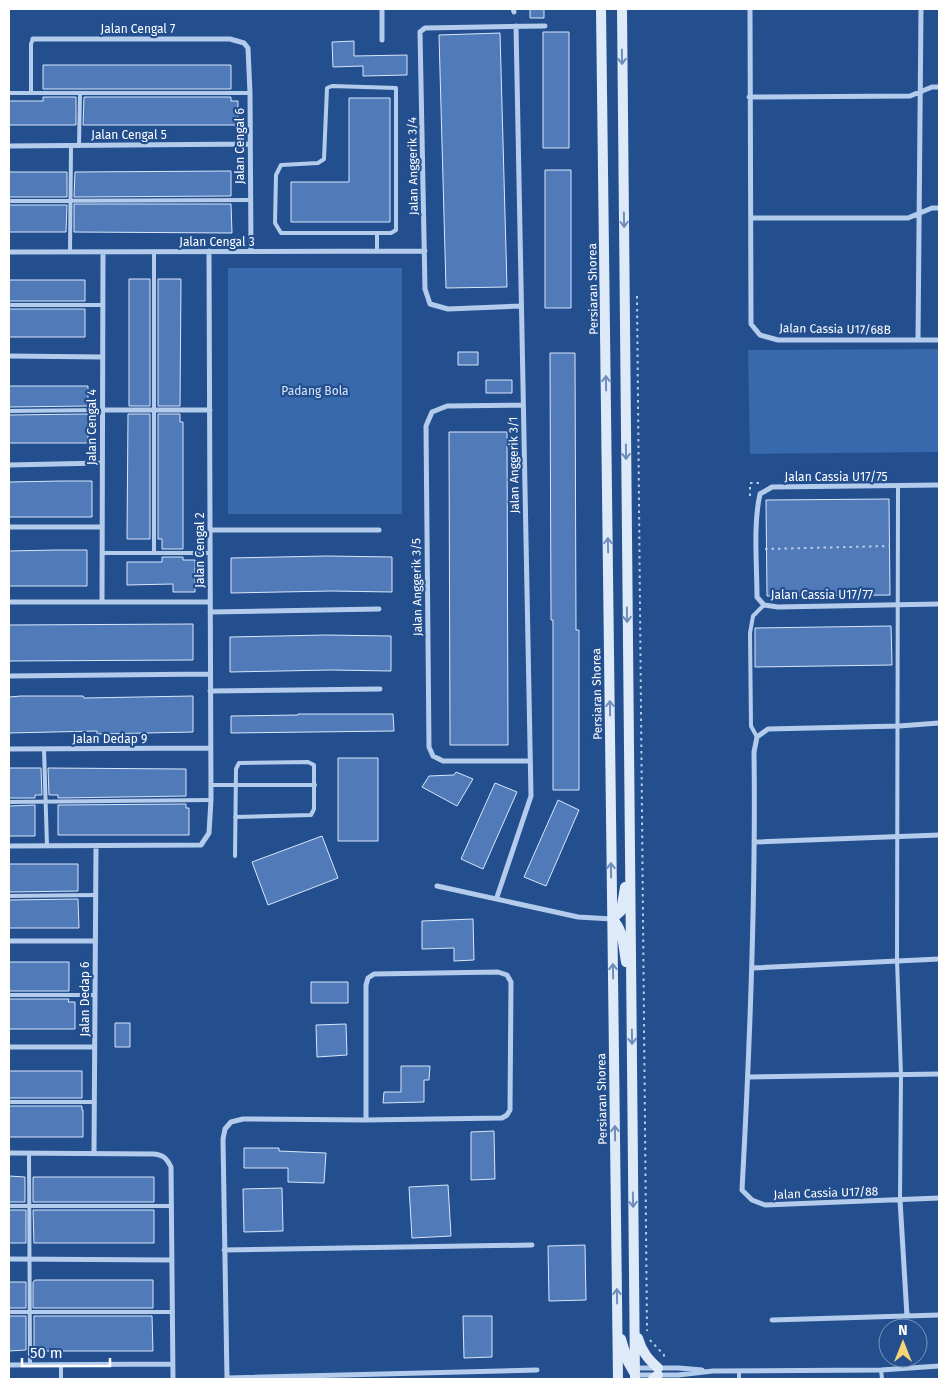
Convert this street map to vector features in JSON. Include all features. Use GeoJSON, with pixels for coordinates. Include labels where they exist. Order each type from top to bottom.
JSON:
{"type":"FeatureCollection","features":[{"type":"Feature","properties":{"kind":"main road","name":"Persiaran Shorea"},"geometry":{"type":"LineString","coordinates":[[601,9],[618,1379]]}},
{"type":"Feature","properties":{"kind":"main road"},"geometry":{"type":"LineString","coordinates":[[622,9],[635,1325],[633,1375]]}},
{"type":"Feature","properties":{"kind":"main road"},"geometry":{"type":"LineString","coordinates":[[630,867],[621,911],[612,919],[622,933],[626,962],[631,973]]}},
{"type":"Feature","properties":{"kind":"main road"},"geometry":{"type":"LineString","coordinates":[[617,1322],[623,1348],[633,1375]]}},
{"type":"Feature","properties":{"kind":"main road"},"geometry":{"type":"LineString","coordinates":[[635,1325],[646,1358],[658,1371]]}},
{"type":"Feature","properties":{"kind":"street"},"geometry":{"type":"LineString","coordinates":[[382,9],[382,40]]}},
{"type":"Feature","properties":{"kind":"street","name":"Jalan Cassia U17/68B"},"geometry":{"type":"LineString","coordinates":[[750,9],[751,324],[760,335],[778,340],[939,340]]}},
{"type":"Feature","properties":{"kind":"street"},"geometry":{"type":"LineString","coordinates":[[918,340],[920,9]]}},
{"type":"Feature","properties":{"kind":"street"},"geometry":{"type":"LineString","coordinates":[[516,26],[545,26]]}},
{"type":"Feature","properties":{"kind":"street","name":"Jalan Anggerik 3/4"},"geometry":{"type":"LineString","coordinates":[[516,26],[425,28],[420,32],[425,290],[430,304],[448,309],[521,306]]}},
{"type":"Feature","properties":{"kind":"street","name":"Jalan Anggerik 3/1"},"geometry":{"type":"LineString","coordinates":[[497,898],[531,796],[516,26]]}},
{"type":"Feature","properties":{"kind":"street","name":"Jalan Cengal 7"},"geometry":{"type":"LineString","coordinates":[[33,40],[230,40],[244,43]]}},
{"type":"Feature","properties":{"kind":"street","name":"Jalan Cengal 6"},"geometry":{"type":"LineString","coordinates":[[244,43],[248,48],[250,93],[250,251]]}},
{"type":"Feature","properties":{"kind":"street"},"geometry":{"type":"LineString","coordinates":[[749,97],[910,96],[932,87],[939,87]]}},
{"type":"Feature","properties":{"kind":"street","name":"Jalan Cengal 5"},"geometry":{"type":"LineString","coordinates":[[9,146],[250,144]]}},
{"type":"Feature","properties":{"kind":"street"},"geometry":{"type":"LineString","coordinates":[[751,218],[908,218],[932,208],[939,208]]}},
{"type":"Feature","properties":{"kind":"street","name":"Jalan Cengal 2"},"geometry":{"type":"LineString","coordinates":[[96,846],[201,845],[208,833],[211,800],[209,251]]}},
{"type":"Feature","properties":{"kind":"street","name":"Jalan Cengal 3"},"geometry":{"type":"LineString","coordinates":[[9,252],[424,251]]}},
{"type":"Feature","properties":{"kind":"street","name":"Jalan Cengal 4"},"geometry":{"type":"LineString","coordinates":[[102,602],[103,252]]}},
{"type":"Feature","properties":{"kind":"street"},"geometry":{"type":"LineString","coordinates":[[9,356],[103,357]]}},
{"type":"Feature","properties":{"kind":"street","name":"Jalan Anggerik 3/5"},"geometry":{"type":"LineString","coordinates":[[523,405],[447,406],[432,412],[426,426],[429,747],[433,756],[443,760],[530,760]]}},
{"type":"Feature","properties":{"kind":"street"},"geometry":{"type":"LineString","coordinates":[[102,410],[210,410]]}},
{"type":"Feature","properties":{"kind":"street"},"geometry":{"type":"LineString","coordinates":[[9,465],[102,463]]}},
{"type":"Feature","properties":{"kind":"street","name":"Jalan Cassia U17/75"},"geometry":{"type":"LineString","coordinates":[[757,549],[760,494],[772,487],[939,485]]}},
{"type":"Feature","properties":{"kind":"street"},"geometry":{"type":"LineString","coordinates":[[9,527],[102,527]]}},
{"type":"Feature","properties":{"kind":"street"},"geometry":{"type":"LineString","coordinates":[[210,530],[379,530]]}},
{"type":"Feature","properties":{"kind":"street","name":"Jalan Cassia U17/77"},"geometry":{"type":"LineString","coordinates":[[757,549],[757,597],[764,605],[778,607],[939,604]]}},
{"type":"Feature","properties":{"kind":"street"},"geometry":{"type":"LineString","coordinates":[[9,602],[210,602]]}},
{"type":"Feature","properties":{"kind":"street"},"geometry":{"type":"LineString","coordinates":[[210,612],[379,609]]}},
{"type":"Feature","properties":{"kind":"street"},"geometry":{"type":"LineString","coordinates":[[9,676],[210,674]]}},
{"type":"Feature","properties":{"kind":"street"},"geometry":{"type":"LineString","coordinates":[[210,691],[380,689]]}},
{"type":"Feature","properties":{"kind":"street"},"geometry":{"type":"LineString","coordinates":[[757,737],[768,729],[898,726],[939,723]]}},
{"type":"Feature","properties":{"kind":"street","name":"Jalan Cassia U17/88"},"geometry":{"type":"LineString","coordinates":[[757,737],[754,752],[755,842],[752,968],[742,1190],[752,1200],[765,1205],[939,1198]]}},
{"type":"Feature","properties":{"kind":"street","name":"Jalan Dedap 9"},"geometry":{"type":"LineString","coordinates":[[9,749],[210,748]]}},
{"type":"Feature","properties":{"kind":"street"},"geometry":{"type":"LineString","coordinates":[[755,842],[939,836]]}},
{"type":"Feature","properties":{"kind":"street"},"geometry":{"type":"LineString","coordinates":[[9,846],[96,846]]}},
{"type":"Feature","properties":{"kind":"street","name":"Jalan Dedap 6"},"geometry":{"type":"LineString","coordinates":[[94,1154],[96,846]]}},
{"type":"Feature","properties":{"kind":"street"},"geometry":{"type":"LineString","coordinates":[[438,886],[578,916],[612,919]]}},
{"type":"Feature","properties":{"kind":"street"},"geometry":{"type":"LineString","coordinates":[[9,941],[95,941]]}},
{"type":"Feature","properties":{"kind":"street"},"geometry":{"type":"LineString","coordinates":[[752,968],[897,960],[939,960]]}},
{"type":"Feature","properties":{"kind":"street"},"geometry":{"type":"LineString","coordinates":[[366,1120],[366,985],[368,978],[374,974],[498,972],[507,975],[510,982],[510,1110],[508,1115],[502,1118],[366,1120],[243,1119],[231,1122],[225,1130],[223,1140],[227,1379],[537,1370]]}},
{"type":"Feature","properties":{"kind":"street"},"geometry":{"type":"LineString","coordinates":[[9,1047],[94,1047]]}},
{"type":"Feature","properties":{"kind":"street"},"geometry":{"type":"LineString","coordinates":[[748,1077],[939,1074]]}},
{"type":"Feature","properties":{"kind":"street"},"geometry":{"type":"LineString","coordinates":[[9,1153],[154,1154],[162,1155],[167,1160],[171,1167],[172,1206],[172,1379]]}},
{"type":"Feature","properties":{"kind":"street"},"geometry":{"type":"LineString","coordinates":[[900,1200],[907,1316]]}},
{"type":"Feature","properties":{"kind":"street"},"geometry":{"type":"LineString","coordinates":[[224,1250],[532,1245]]}},
{"type":"Feature","properties":{"kind":"street"},"geometry":{"type":"LineString","coordinates":[[9,1259],[172,1260]]}},
{"type":"Feature","properties":{"kind":"street"},"geometry":{"type":"LineString","coordinates":[[772,1320],[939,1315]]}},
{"type":"Feature","properties":{"kind":"street"},"geometry":{"type":"LineString","coordinates":[[9,1364],[172,1364]]}},
{"type":"Feature","properties":{"kind":"street"},"geometry":{"type":"LineString","coordinates":[[633,1375],[679,1368],[713,1371],[881,1370],[939,1366]]}},
{"type":"Feature","properties":{"kind":"lane"},"geometry":{"type":"LineString","coordinates":[[31,92],[31,44],[33,40]]}},
{"type":"Feature","properties":{"kind":"lane"},"geometry":{"type":"LineString","coordinates":[[332,86],[396,88],[396,230],[391,233],[377,234],[281,233],[275,223],[276,175],[282,165],[318,163],[324,159],[328,88],[332,86]]}},
{"type":"Feature","properties":{"kind":"lane"},"geometry":{"type":"LineString","coordinates":[[9,92],[250,93]]}},
{"type":"Feature","properties":{"kind":"lane"},"geometry":{"type":"LineString","coordinates":[[79,146],[80,92]]}},
{"type":"Feature","properties":{"kind":"lane"},"geometry":{"type":"LineString","coordinates":[[70,252],[72,146]]}},
{"type":"Feature","properties":{"kind":"lane"},"geometry":{"type":"LineString","coordinates":[[9,201],[250,200]]}},
{"type":"Feature","properties":{"kind":"lane"},"geometry":{"type":"LineString","coordinates":[[377,234],[377,251]]}},
{"type":"Feature","properties":{"kind":"lane"},"geometry":{"type":"LineString","coordinates":[[154,252],[154,553]]}},
{"type":"Feature","properties":{"kind":"lane"},"geometry":{"type":"LineString","coordinates":[[9,305],[103,305]]}},
{"type":"Feature","properties":{"kind":"lane"},"geometry":{"type":"LineString","coordinates":[[9,411],[102,410]]}},
{"type":"Feature","properties":{"kind":"lane"},"geometry":{"type":"LineString","coordinates":[[898,486],[897,960],[901,1075],[900,1200]]}},
{"type":"Feature","properties":{"kind":"lane"},"geometry":{"type":"LineString","coordinates":[[102,553],[210,553]]}},
{"type":"Feature","properties":{"kind":"lane"},"geometry":{"type":"LineString","coordinates":[[757,737],[751,726],[750,633],[753,616],[764,605]]}},
{"type":"Feature","properties":{"kind":"lane"},"geometry":{"type":"LineString","coordinates":[[44,749],[46,846]]}},
{"type":"Feature","properties":{"kind":"lane"},"geometry":{"type":"LineString","coordinates":[[235,817],[311,815],[314,809],[314,765],[308,762],[240,763],[236,769],[235,817],[235,856]]}},
{"type":"Feature","properties":{"kind":"lane"},"geometry":{"type":"LineString","coordinates":[[211,785],[315,785]]}},
{"type":"Feature","properties":{"kind":"lane"},"geometry":{"type":"LineString","coordinates":[[9,802],[211,800]]}},
{"type":"Feature","properties":{"kind":"lane"},"geometry":{"type":"LineString","coordinates":[[9,896],[96,895]]}},
{"type":"Feature","properties":{"kind":"lane"},"geometry":{"type":"LineString","coordinates":[[9,995],[95,995]]}},
{"type":"Feature","properties":{"kind":"lane"},"geometry":{"type":"LineString","coordinates":[[9,1102],[94,1102]]}},
{"type":"Feature","properties":{"kind":"lane"},"geometry":{"type":"LineString","coordinates":[[29,1153],[30,1364]]}},
{"type":"Feature","properties":{"kind":"lane"},"geometry":{"type":"LineString","coordinates":[[9,1206],[172,1206]]}},
{"type":"Feature","properties":{"kind":"lane"},"geometry":{"type":"LineString","coordinates":[[9,1312],[172,1312]]}},
{"type":"Feature","properties":{"kind":"lane"},"geometry":{"type":"LineString","coordinates":[[61,1364],[61,1379]]}},
{"type":"Feature","properties":{"kind":"lane"},"geometry":{"type":"LineString","coordinates":[[881,1370],[882,1379]]}},
{"type":"Feature","properties":{"kind":"lane"},"geometry":{"type":"LineString","coordinates":[[739,1371],[740,1379]]}},
{"type":"Feature","properties":{"kind":"path"},"geometry":{"type":"LineString","coordinates":[[637,288],[647,1336],[664,1355],[658,1371]]}},
{"type":"Feature","properties":{"kind":"path"},"geometry":{"type":"LineString","coordinates":[[757,549],[897,546]]}},
{"type":"Feature","properties":{"kind":"green space","name":"Padang Bola"},"geometry":{"type":"Polygon","coordinates":[[[228,268],[402,268],[402,514],[228,514],[228,268]]]}},
{"type":"Feature","properties":{"kind":"green space"},"geometry":{"type":"Polygon","coordinates":[[[939,349],[939,452],[750,454],[748,350],[939,349]]]}},
{"type":"Feature","properties":{"kind":"building"},"geometry":{"type":"Polygon","coordinates":[[[530,9],[544,9],[544,18],[530,18],[530,9]]]}},
{"type":"Feature","properties":{"kind":"building"},"geometry":{"type":"Polygon","coordinates":[[[543,32],[569,32],[569,148],[543,148],[543,32]]]}},
{"type":"Feature","properties":{"kind":"building"},"geometry":{"type":"Polygon","coordinates":[[[500,33],[507,287],[446,288],[439,35],[500,33]]]}},
{"type":"Feature","properties":{"kind":"building"},"geometry":{"type":"Polygon","coordinates":[[[354,41],[354,56],[407,55],[407,75],[363,76],[363,66],[333,67],[332,42],[354,41]]]}},
{"type":"Feature","properties":{"kind":"building"},"geometry":{"type":"Polygon","coordinates":[[[43,65],[231,65],[231,89],[43,89],[43,65]]]}},
{"type":"Feature","properties":{"kind":"building"},"geometry":{"type":"Polygon","coordinates":[[[43,97],[76,97],[76,125],[9,125],[9,101],[43,101],[43,97]]]}},
{"type":"Feature","properties":{"kind":"building"},"geometry":{"type":"Polygon","coordinates":[[[84,97],[231,97],[231,101],[238,101],[238,125],[83,125],[84,97]]]}},
{"type":"Feature","properties":{"kind":"building"},"geometry":{"type":"Polygon","coordinates":[[[349,98],[390,98],[390,222],[291,222],[291,182],[349,182],[349,98]]]}},
{"type":"Feature","properties":{"kind":"building"},"geometry":{"type":"Polygon","coordinates":[[[545,170],[571,170],[571,308],[545,308],[545,170]]]}},
{"type":"Feature","properties":{"kind":"building"},"geometry":{"type":"Polygon","coordinates":[[[231,171],[231,196],[74,197],[75,172],[231,171]]]}},
{"type":"Feature","properties":{"kind":"building"},"geometry":{"type":"Polygon","coordinates":[[[9,172],[67,172],[67,197],[9,197],[9,172]]]}},
{"type":"Feature","properties":{"kind":"building"},"geometry":{"type":"Polygon","coordinates":[[[74,204],[231,204],[232,233],[74,232],[74,204]]]}},
{"type":"Feature","properties":{"kind":"building"},"geometry":{"type":"Polygon","coordinates":[[[9,205],[67,205],[66,232],[9,232],[9,205]]]}},
{"type":"Feature","properties":{"kind":"building"},"geometry":{"type":"Polygon","coordinates":[[[129,279],[150,279],[150,406],[129,406],[129,279]]]}},
{"type":"Feature","properties":{"kind":"building"},"geometry":{"type":"Polygon","coordinates":[[[158,279],[181,279],[180,406],[158,406],[158,279]]]}},
{"type":"Feature","properties":{"kind":"building"},"geometry":{"type":"Polygon","coordinates":[[[9,280],[85,280],[85,301],[9,301],[9,280]]]}},
{"type":"Feature","properties":{"kind":"building"},"geometry":{"type":"Polygon","coordinates":[[[9,309],[85,309],[85,337],[9,337],[9,309]]]}},
{"type":"Feature","properties":{"kind":"building"},"geometry":{"type":"Polygon","coordinates":[[[458,352],[478,352],[478,365],[458,365],[458,352]]]}},
{"type":"Feature","properties":{"kind":"building"},"geometry":{"type":"Polygon","coordinates":[[[550,353],[575,353],[576,630],[579,630],[579,790],[553,790],[550,353]]]}},
{"type":"Feature","properties":{"kind":"building"},"geometry":{"type":"Polygon","coordinates":[[[486,380],[512,380],[512,393],[486,393],[486,380]]]}},
{"type":"Feature","properties":{"kind":"building"},"geometry":{"type":"Polygon","coordinates":[[[9,386],[88,386],[88,406],[9,407],[9,386]]]}},
{"type":"Feature","properties":{"kind":"building"},"geometry":{"type":"Polygon","coordinates":[[[88,414],[88,443],[9,443],[9,415],[88,414]]]}},
{"type":"Feature","properties":{"kind":"building"},"geometry":{"type":"Polygon","coordinates":[[[128,414],[150,414],[150,539],[127,539],[128,414]]]}},
{"type":"Feature","properties":{"kind":"building"},"geometry":{"type":"Polygon","coordinates":[[[158,414],[180,414],[180,422],[183,422],[183,549],[162,549],[162,539],[158,539],[158,414]]]}},
{"type":"Feature","properties":{"kind":"building"},"geometry":{"type":"Polygon","coordinates":[[[449,432],[507,432],[508,745],[450,745],[449,432]]]}},
{"type":"Feature","properties":{"kind":"building"},"geometry":{"type":"Polygon","coordinates":[[[92,481],[92,517],[9,517],[9,482],[92,481]]]}},
{"type":"Feature","properties":{"kind":"building"},"geometry":{"type":"Polygon","coordinates":[[[889,499],[890,595],[767,596],[766,500],[889,499]]]}},
{"type":"Feature","properties":{"kind":"building"},"geometry":{"type":"Polygon","coordinates":[[[87,550],[87,586],[9,586],[9,551],[87,550]]]}},
{"type":"Feature","properties":{"kind":"building"},"geometry":{"type":"Polygon","coordinates":[[[162,557],[183,557],[183,560],[195,560],[195,592],[173,592],[173,584],[127,585],[127,562],[162,562],[162,557]]]}},
{"type":"Feature","properties":{"kind":"building"},"geometry":{"type":"Polygon","coordinates":[[[392,557],[392,592],[231,593],[231,558],[392,557]]]}},
{"type":"Feature","properties":{"kind":"building"},"geometry":{"type":"Polygon","coordinates":[[[193,624],[193,660],[9,661],[9,625],[193,624]]]}},
{"type":"Feature","properties":{"kind":"building"},"geometry":{"type":"Polygon","coordinates":[[[891,626],[892,665],[755,667],[755,628],[891,626]]]}},
{"type":"Feature","properties":{"kind":"building"},"geometry":{"type":"Polygon","coordinates":[[[391,636],[391,671],[230,672],[230,637],[391,636]]]}},
{"type":"Feature","properties":{"kind":"building"},"geometry":{"type":"Polygon","coordinates":[[[83,696],[84,698],[193,696],[193,732],[97,734],[97,731],[9,733],[9,697],[83,696]]]}},
{"type":"Feature","properties":{"kind":"building"},"geometry":{"type":"Polygon","coordinates":[[[393,714],[394,731],[231,733],[231,716],[393,714]]]}},
{"type":"Feature","properties":{"kind":"building"},"geometry":{"type":"Polygon","coordinates":[[[338,758],[378,758],[378,841],[338,841],[338,758]]]}},
{"type":"Feature","properties":{"kind":"building"},"geometry":{"type":"Polygon","coordinates":[[[9,768],[41,768],[42,795],[35,795],[35,798],[9,798],[9,768]]]}},
{"type":"Feature","properties":{"kind":"building"},"geometry":{"type":"Polygon","coordinates":[[[48,768],[186,769],[186,796],[58,798],[58,795],[49,795],[48,768]]]}},
{"type":"Feature","properties":{"kind":"building"},"geometry":{"type":"Polygon","coordinates":[[[456,772],[473,779],[457,806],[422,787],[429,776],[454,775],[456,772]]]}},
{"type":"Feature","properties":{"kind":"building"},"geometry":{"type":"Polygon","coordinates":[[[495,783],[517,792],[483,869],[461,859],[495,783]]]}},
{"type":"Feature","properties":{"kind":"building"},"geometry":{"type":"Polygon","coordinates":[[[558,800],[579,810],[546,886],[524,877],[558,800]]]}},
{"type":"Feature","properties":{"kind":"building"},"geometry":{"type":"Polygon","coordinates":[[[186,804],[186,808],[189,808],[189,835],[58,835],[58,805],[186,804]]]}},
{"type":"Feature","properties":{"kind":"building"},"geometry":{"type":"Polygon","coordinates":[[[35,805],[35,836],[9,836],[9,806],[35,805]]]}},
{"type":"Feature","properties":{"kind":"building"},"geometry":{"type":"Polygon","coordinates":[[[322,836],[338,878],[268,905],[252,862],[322,836]]]}},
{"type":"Feature","properties":{"kind":"building"},"geometry":{"type":"Polygon","coordinates":[[[9,864],[78,864],[78,891],[9,892],[9,864]]]}},
{"type":"Feature","properties":{"kind":"building"},"geometry":{"type":"Polygon","coordinates":[[[78,899],[79,928],[9,928],[9,900],[78,899]]]}},
{"type":"Feature","properties":{"kind":"building"},"geometry":{"type":"Polygon","coordinates":[[[473,919],[474,960],[454,961],[454,948],[422,949],[422,921],[473,919]]]}},
{"type":"Feature","properties":{"kind":"building"},"geometry":{"type":"Polygon","coordinates":[[[9,962],[69,962],[69,991],[9,991],[9,962]]]}},
{"type":"Feature","properties":{"kind":"building"},"geometry":{"type":"Polygon","coordinates":[[[311,982],[348,982],[348,1003],[311,1003],[311,982]]]}},
{"type":"Feature","properties":{"kind":"building"},"geometry":{"type":"Polygon","coordinates":[[[9,999],[69,999],[68,1002],[75,1002],[75,1029],[9,1029],[9,999]]]}},
{"type":"Feature","properties":{"kind":"building"},"geometry":{"type":"Polygon","coordinates":[[[115,1023],[130,1023],[130,1047],[115,1047],[115,1023]]]}},
{"type":"Feature","properties":{"kind":"building"},"geometry":{"type":"Polygon","coordinates":[[[346,1024],[347,1055],[317,1057],[316,1025],[346,1024]]]}},
{"type":"Feature","properties":{"kind":"building"},"geometry":{"type":"Polygon","coordinates":[[[401,1066],[430,1066],[429,1080],[424,1080],[424,1102],[383,1103],[384,1092],[401,1092],[401,1066]]]}},
{"type":"Feature","properties":{"kind":"building"},"geometry":{"type":"Polygon","coordinates":[[[9,1071],[82,1071],[82,1098],[9,1098],[9,1071]]]}},
{"type":"Feature","properties":{"kind":"building"},"geometry":{"type":"Polygon","coordinates":[[[9,1106],[82,1106],[83,1137],[9,1137],[9,1106]]]}},
{"type":"Feature","properties":{"kind":"building"},"geometry":{"type":"Polygon","coordinates":[[[494,1131],[495,1179],[471,1180],[471,1132],[494,1131]]]}},
{"type":"Feature","properties":{"kind":"building"},"geometry":{"type":"Polygon","coordinates":[[[244,1148],[279,1148],[279,1151],[326,1153],[324,1183],[288,1182],[288,1168],[244,1168],[244,1148]]]}},
{"type":"Feature","properties":{"kind":"building"},"geometry":{"type":"Polygon","coordinates":[[[9,1176],[25,1177],[25,1202],[9,1202],[9,1176]]]}},
{"type":"Feature","properties":{"kind":"building"},"geometry":{"type":"Polygon","coordinates":[[[33,1177],[154,1177],[154,1202],[33,1202],[33,1177]]]}},
{"type":"Feature","properties":{"kind":"building"},"geometry":{"type":"Polygon","coordinates":[[[448,1185],[451,1236],[412,1238],[409,1187],[448,1185]]]}},
{"type":"Feature","properties":{"kind":"building"},"geometry":{"type":"Polygon","coordinates":[[[282,1188],[283,1231],[244,1232],[243,1189],[282,1188]]]}},
{"type":"Feature","properties":{"kind":"building"},"geometry":{"type":"Polygon","coordinates":[[[9,1210],[26,1210],[26,1243],[9,1243],[9,1210]]]}},
{"type":"Feature","properties":{"kind":"building"},"geometry":{"type":"Polygon","coordinates":[[[33,1210],[154,1210],[154,1243],[34,1243],[33,1210]]]}},
{"type":"Feature","properties":{"kind":"building"},"geometry":{"type":"Polygon","coordinates":[[[585,1245],[586,1300],[549,1301],[548,1246],[585,1245]]]}},
{"type":"Feature","properties":{"kind":"building"},"geometry":{"type":"Polygon","coordinates":[[[35,1280],[153,1280],[153,1308],[33,1308],[33,1282],[35,1280]]]}},
{"type":"Feature","properties":{"kind":"building"},"geometry":{"type":"Polygon","coordinates":[[[9,1282],[26,1282],[26,1308],[9,1308],[9,1282]]]}},
{"type":"Feature","properties":{"kind":"building"},"geometry":{"type":"Polygon","coordinates":[[[9,1316],[26,1316],[26,1350],[9,1351],[9,1316]]]}},
{"type":"Feature","properties":{"kind":"building"},"geometry":{"type":"Polygon","coordinates":[[[34,1316],[152,1316],[153,1351],[34,1351],[34,1316]]]}},
{"type":"Feature","properties":{"kind":"building"},"geometry":{"type":"Polygon","coordinates":[[[463,1316],[492,1316],[492,1357],[464,1358],[463,1316]]]}}]}
